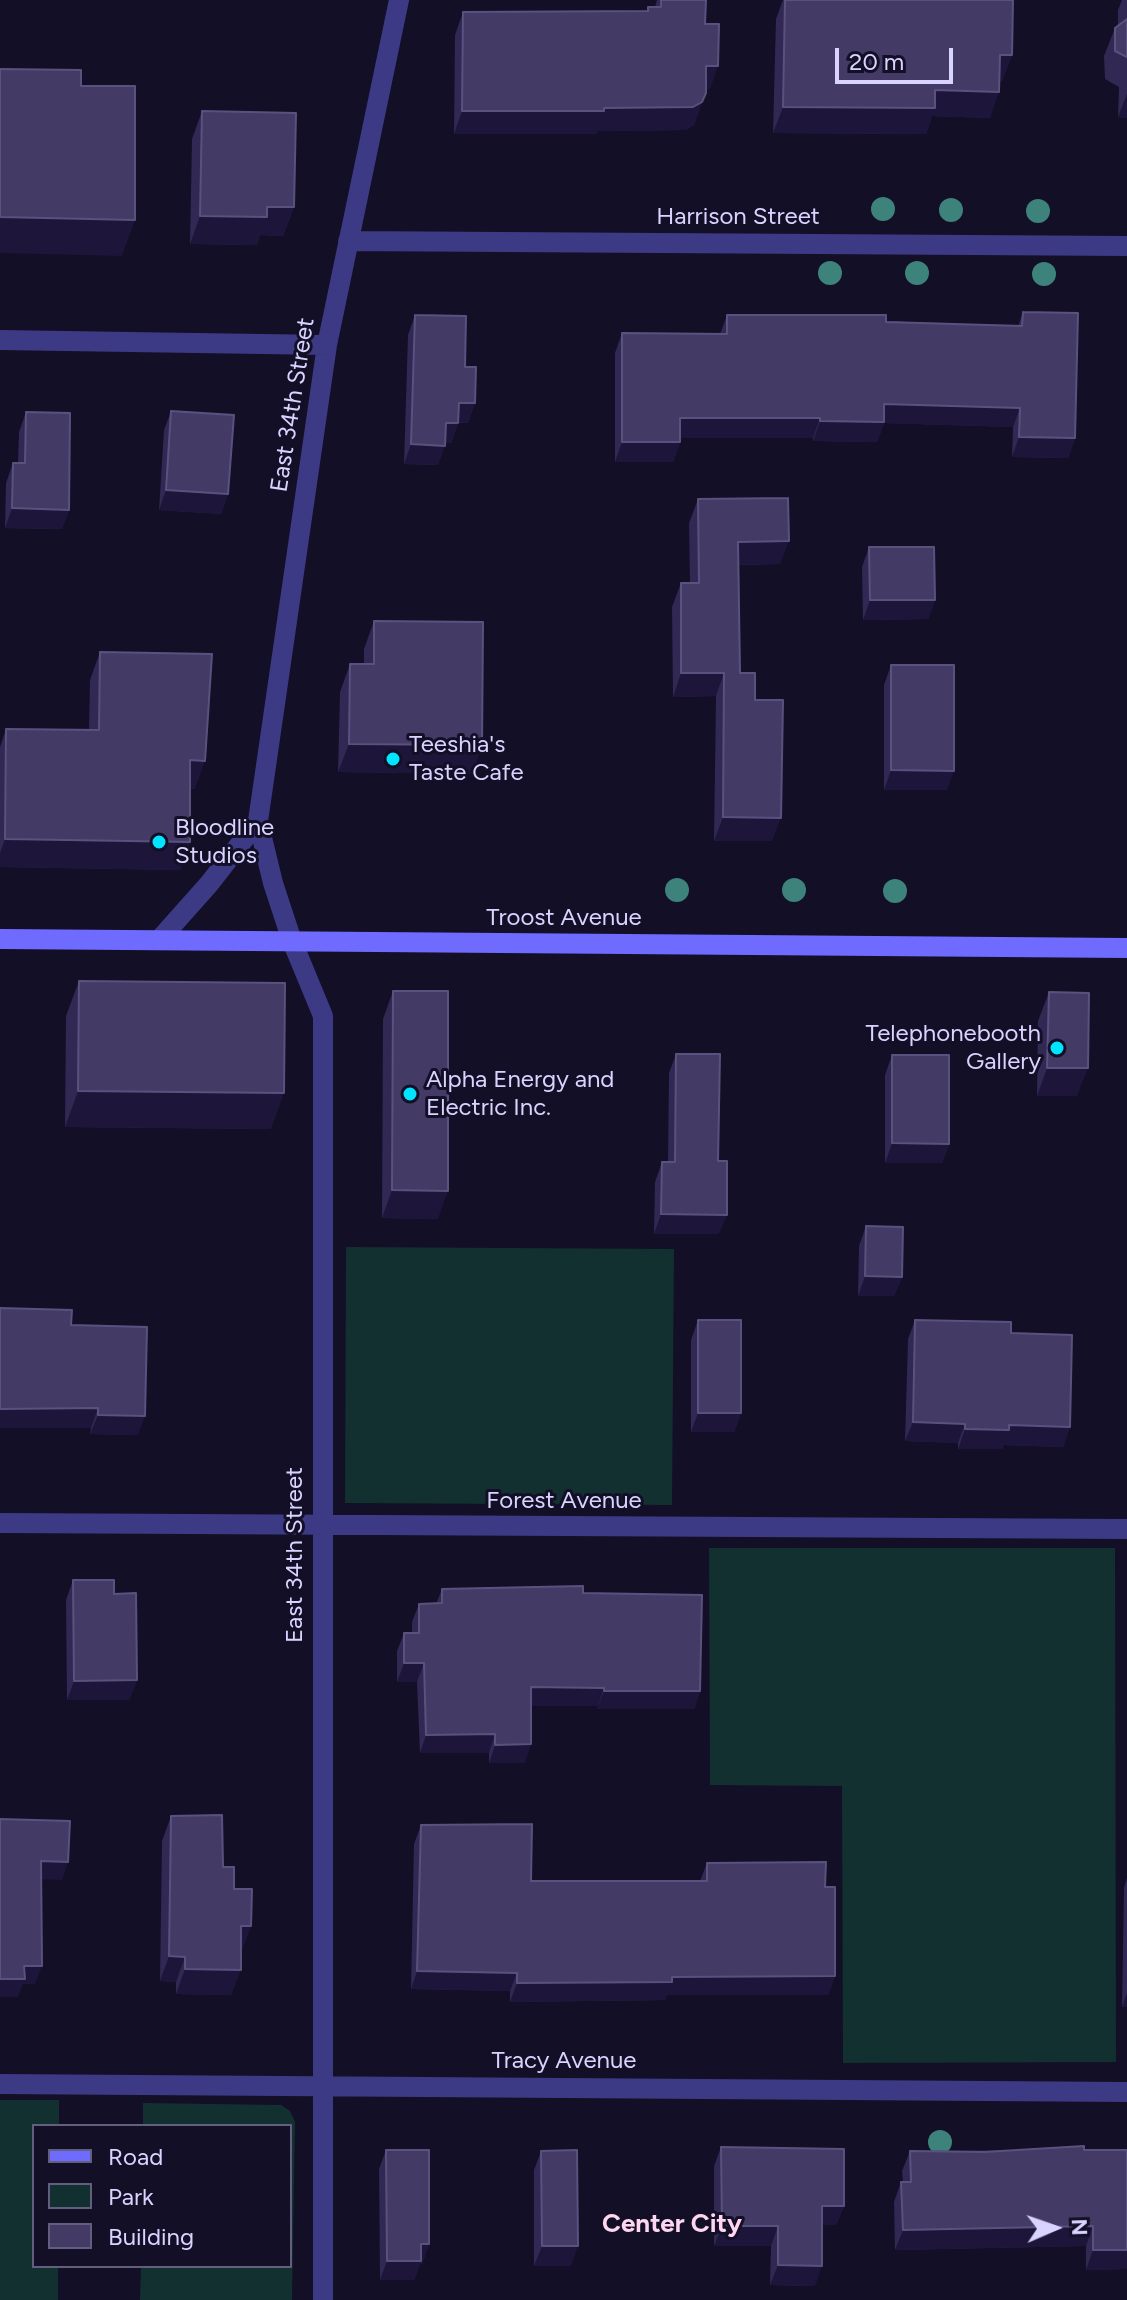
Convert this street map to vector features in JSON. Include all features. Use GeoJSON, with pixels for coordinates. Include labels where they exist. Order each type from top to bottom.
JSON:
{"type":"FeatureCollection","features":[{"type":"Feature","properties":{"kind":"main road","name":"Troost Avenue"},"geometry":{"type":"LineString","coordinates":[[0,939],[1127,948]]}},
{"type":"Feature","properties":{"kind":"street","name":"East 34th Street"},"geometry":{"type":"LineString","coordinates":[[323,2300],[323,1016],[292,941],[273,883],[258,821],[327,345],[399,0]]}},
{"type":"Feature","properties":{"kind":"street","name":"Harrison Street"},"geometry":{"type":"LineString","coordinates":[[348,241],[1127,246]]}},
{"type":"Feature","properties":{"kind":"street"},"geometry":{"type":"LineString","coordinates":[[0,340],[327,345]]}},
{"type":"Feature","properties":{"kind":"street","name":"East 34th Street"},"geometry":{"type":"LineString","coordinates":[[160,939],[209,884],[258,821]]}},
{"type":"Feature","properties":{"kind":"street","name":"Forest Avenue"},"geometry":{"type":"LineString","coordinates":[[0,1523],[1127,1529]]}},
{"type":"Feature","properties":{"kind":"street","name":"Tracy Avenue"},"geometry":{"type":"LineString","coordinates":[[0,2084],[1127,2092]]}},
{"type":"Feature","properties":{"kind":"green space"},"geometry":{"type":"Polygon","coordinates":[[[346,1247],[674,1249],[672,1505],[345,1503],[346,1247]]]}},
{"type":"Feature","properties":{"kind":"green space"},"geometry":{"type":"Polygon","coordinates":[[[709,1548],[1115,1548],[1116,2062],[843,2063],[842,1786],[710,1785],[709,1548]]]}},
{"type":"Feature","properties":{"kind":"green space"},"geometry":{"type":"Polygon","coordinates":[[[0,2100],[59,2100],[59,2124],[32,2124],[32,2268],[58,2268],[58,2300],[0,2300],[0,2100]]]}},
{"type":"Feature","properties":{"kind":"green space"},"geometry":{"type":"Polygon","coordinates":[[[143,2103],[281,2105],[290,2111],[295,2122],[292,2300],[140,2300],[141,2268],[292,2268],[292,2124],[143,2124],[143,2103]]]}},
{"type":"Feature","properties":{"kind":"building"},"geometry":{"type":"Polygon","coordinates":[[[661,0],[706,0],[705,24],[719,24],[718,66],[706,66],[706,93],[702,102],[693,107],[604,108],[604,111],[462,111],[463,12],[648,11],[648,7],[661,7],[661,0]]]}},
{"type":"Feature","properties":{"kind":"building"},"geometry":{"type":"Polygon","coordinates":[[[785,0],[1013,0],[1012,55],[1000,55],[999,92],[935,90],[935,108],[783,107],[785,0]]]}},
{"type":"Feature","properties":{"kind":"building"},"geometry":{"type":"Polygon","coordinates":[[[1127,19],[1127,57],[1115,51],[1115,28],[1127,19]]]}},
{"type":"Feature","properties":{"kind":"building"},"geometry":{"type":"Polygon","coordinates":[[[0,69],[81,70],[81,86],[135,86],[135,220],[0,217],[0,69]]]}},
{"type":"Feature","properties":{"kind":"building"},"geometry":{"type":"Polygon","coordinates":[[[202,111],[296,113],[294,207],[267,207],[267,217],[200,216],[202,111]]]}},
{"type":"Feature","properties":{"kind":"building"},"geometry":{"type":"Polygon","coordinates":[[[1023,312],[1078,313],[1075,438],[1019,437],[1020,408],[884,404],[884,422],[820,421],[820,418],[680,418],[680,442],[622,442],[622,333],[727,334],[727,315],[886,315],[886,322],[1022,326],[1023,312]]]}},
{"type":"Feature","properties":{"kind":"building"},"geometry":{"type":"Polygon","coordinates":[[[415,315],[466,316],[465,367],[476,367],[475,403],[459,403],[458,423],[446,423],[445,446],[411,444],[415,315]]]}},
{"type":"Feature","properties":{"kind":"building"},"geometry":{"type":"Polygon","coordinates":[[[171,411],[234,415],[228,494],[166,490],[171,411]]]}},
{"type":"Feature","properties":{"kind":"building"},"geometry":{"type":"Polygon","coordinates":[[[26,412],[70,413],[69,510],[12,508],[13,463],[25,463],[26,412]]]}},
{"type":"Feature","properties":{"kind":"building"},"geometry":{"type":"Polygon","coordinates":[[[788,498],[789,541],[738,542],[740,673],[755,673],[755,700],[783,700],[781,818],[723,817],[724,673],[681,673],[681,583],[699,583],[698,499],[788,498]]]}},
{"type":"Feature","properties":{"kind":"building"},"geometry":{"type":"Polygon","coordinates":[[[869,547],[934,547],[935,600],[870,600],[869,547]]]}},
{"type":"Feature","properties":{"kind":"building"},"geometry":{"type":"Polygon","coordinates":[[[374,621],[483,622],[482,745],[349,744],[350,664],[374,664],[374,621]]]}},
{"type":"Feature","properties":{"kind":"building"},"geometry":{"type":"Polygon","coordinates":[[[100,652],[212,654],[205,761],[190,760],[190,842],[5,839],[6,729],[99,730],[100,652]]]}},
{"type":"Feature","properties":{"kind":"building"},"geometry":{"type":"Polygon","coordinates":[[[891,665],[954,665],[954,771],[891,770],[891,665]]]}},
{"type":"Feature","properties":{"kind":"building"},"geometry":{"type":"Polygon","coordinates":[[[79,981],[285,983],[284,1093],[78,1091],[79,981]]]}},
{"type":"Feature","properties":{"kind":"building","name":"Alpha Energy and Electric Inc."},"geometry":{"type":"Polygon","coordinates":[[[393,991],[448,991],[448,1191],[392,1190],[393,991]]]}},
{"type":"Feature","properties":{"kind":"building"},"geometry":{"type":"Polygon","coordinates":[[[1049,992],[1089,993],[1088,1068],[1047,1068],[1049,992]]]}},
{"type":"Feature","properties":{"kind":"building"},"geometry":{"type":"Polygon","coordinates":[[[676,1054],[720,1054],[718,1161],[727,1161],[727,1215],[661,1214],[662,1162],[675,1162],[676,1054]]]}},
{"type":"Feature","properties":{"kind":"building"},"geometry":{"type":"Polygon","coordinates":[[[892,1055],[949,1055],[949,1144],[892,1143],[892,1055]]]}},
{"type":"Feature","properties":{"kind":"building"},"geometry":{"type":"Polygon","coordinates":[[[866,1226],[903,1227],[902,1277],[865,1276],[866,1226]]]}},
{"type":"Feature","properties":{"kind":"building"},"geometry":{"type":"Polygon","coordinates":[[[0,1308],[72,1310],[71,1325],[147,1327],[145,1416],[98,1415],[98,1408],[0,1409],[0,1308]]]}},
{"type":"Feature","properties":{"kind":"building"},"geometry":{"type":"Polygon","coordinates":[[[698,1320],[741,1320],[741,1413],[698,1413],[698,1320]]]}},
{"type":"Feature","properties":{"kind":"building"},"geometry":{"type":"Polygon","coordinates":[[[915,1320],[1011,1322],[1011,1333],[1072,1335],[1070,1427],[1009,1425],[1009,1430],[965,1429],[965,1424],[913,1422],[915,1320]]]}},
{"type":"Feature","properties":{"kind":"building"},"geometry":{"type":"Polygon","coordinates":[[[73,1580],[114,1580],[114,1594],[136,1593],[137,1680],[74,1681],[73,1580]]]}},
{"type":"Feature","properties":{"kind":"building"},"geometry":{"type":"Polygon","coordinates":[[[583,1586],[583,1593],[702,1595],[700,1691],[531,1687],[531,1744],[495,1745],[495,1734],[426,1735],[424,1663],[404,1663],[404,1633],[419,1633],[419,1604],[442,1603],[442,1589],[583,1586]]]}},
{"type":"Feature","properties":{"kind":"building"},"geometry":{"type":"Polygon","coordinates":[[[222,1815],[223,1867],[234,1867],[234,1889],[252,1889],[251,1926],[241,1926],[241,1970],[185,1969],[185,1957],[169,1956],[171,1816],[222,1815]]]}},
{"type":"Feature","properties":{"kind":"building"},"geometry":{"type":"Polygon","coordinates":[[[0,1819],[70,1821],[68,1862],[41,1861],[42,1966],[24,1966],[25,1979],[0,1979],[0,1819]]]}},
{"type":"Feature","properties":{"kind":"building"},"geometry":{"type":"Polygon","coordinates":[[[532,1824],[531,1881],[707,1881],[707,1863],[826,1862],[825,1887],[835,1887],[835,1976],[672,1977],[672,1982],[517,1983],[517,1973],[417,1971],[421,1825],[532,1824]]]}},
{"type":"Feature","properties":{"kind":"building"},"geometry":{"type":"Polygon","coordinates":[[[1084,2146],[1084,2150],[1127,2150],[1127,2250],[1093,2250],[1093,2226],[903,2230],[901,2182],[911,2182],[910,2151],[984,2152],[1084,2146]]]}},
{"type":"Feature","properties":{"kind":"building"},"geometry":{"type":"Polygon","coordinates":[[[721,2147],[844,2149],[844,2206],[822,2206],[822,2266],[778,2265],[778,2226],[722,2226],[721,2147]]]}},
{"type":"Feature","properties":{"kind":"building"},"geometry":{"type":"Polygon","coordinates":[[[386,2150],[429,2150],[429,2244],[421,2244],[421,2261],[387,2261],[386,2150]]]}},
{"type":"Feature","properties":{"kind":"building"},"geometry":{"type":"Polygon","coordinates":[[[577,2150],[578,2246],[542,2246],[541,2151],[577,2150]]]}},
{"type":"Feature","properties":{"kind":"place","name":"Teeshia's Taste Cafe"},"geometry":{"type":"Point","coordinates":[393,759]}},
{"type":"Feature","properties":{"kind":"place","name":"Bloodline Studios"},"geometry":{"type":"Point","coordinates":[159,842]}},
{"type":"Feature","properties":{"kind":"place","name":"Telephonebooth Gallery"},"geometry":{"type":"Point","coordinates":[1057,1048]}},
{"type":"Feature","properties":{"kind":"place","name":"Alpha Energy and Electric Inc."},"geometry":{"type":"Point","coordinates":[410,1094]}},
{"type":"Feature","properties":{"kind":"district","name":"Center City"},"geometry":{"type":"Point","coordinates":[672,2224]}}]}
